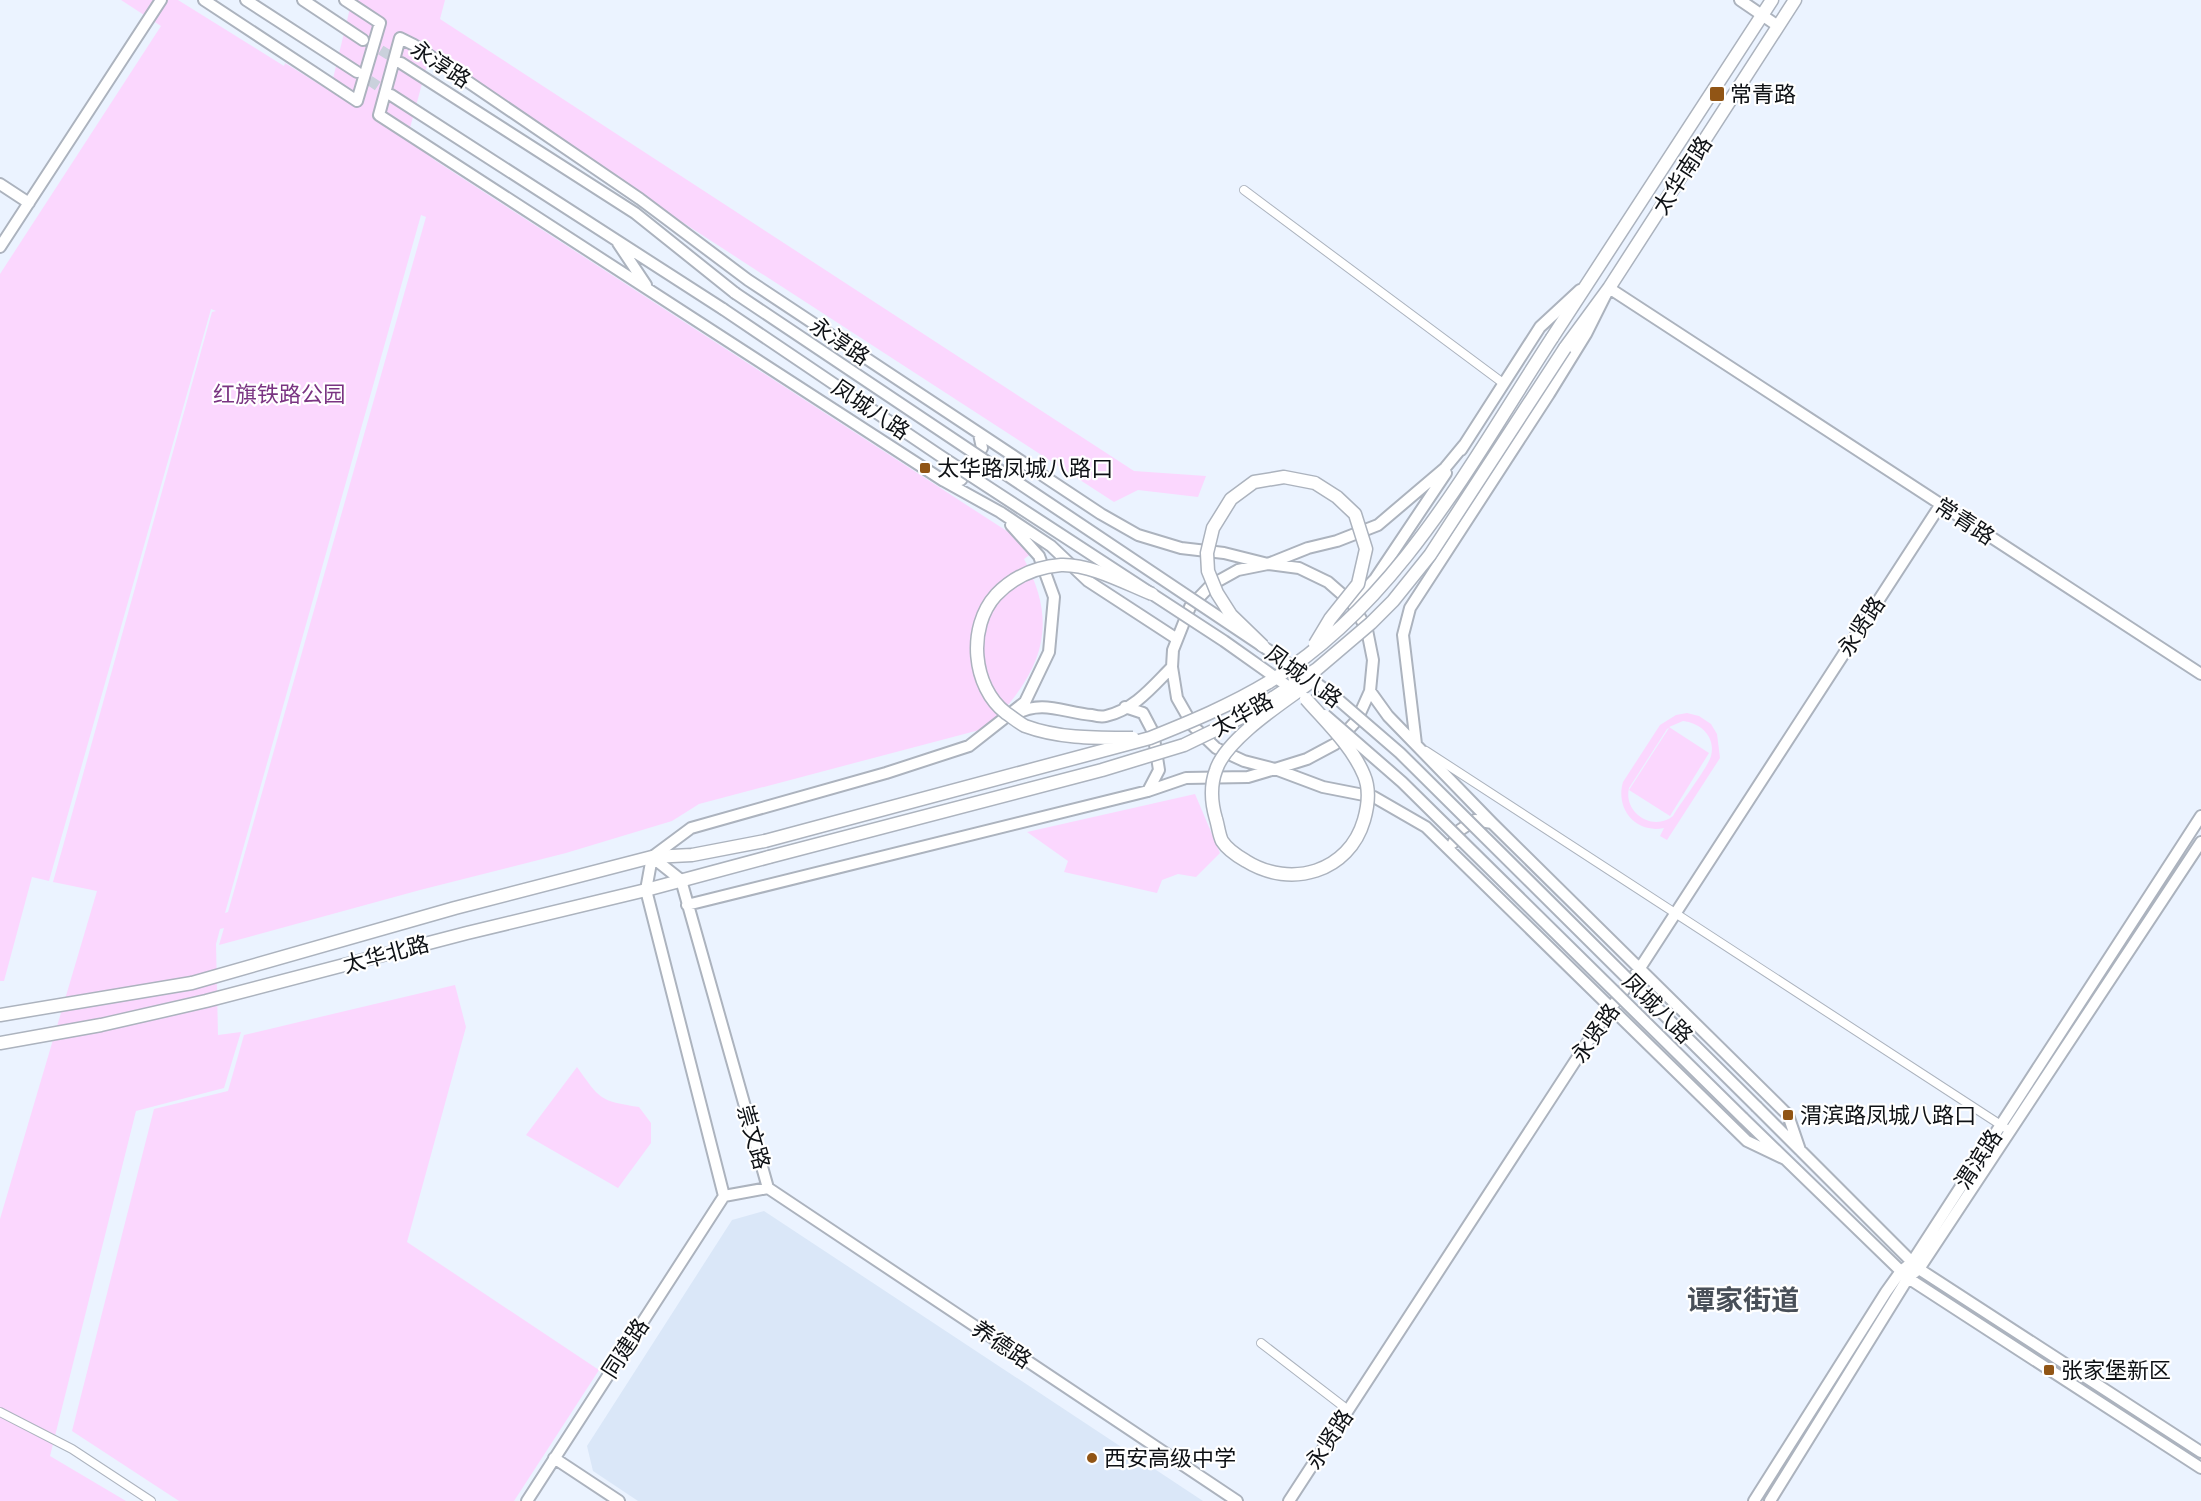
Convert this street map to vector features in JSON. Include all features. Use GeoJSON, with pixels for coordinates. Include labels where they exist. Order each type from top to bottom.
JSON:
{"type":"FeatureCollection","features":[{"type":"Feature","properties":{"kind":"main road","name":"太华南路"},"geometry":{"type":"LineString","coordinates":[[1565,348],[1609,288],[1795,0]]}},
{"type":"Feature","properties":{"kind":"main road","name":"太华南路"},"geometry":{"type":"LineString","coordinates":[[1552,338],[1770,1]]}},
{"type":"Feature","properties":{"kind":"main road","name":"太华路"},"geometry":{"type":"LineString","coordinates":[[765,841],[1149,738],[1209,714],[1269,682],[1310,653],[1360,610],[1407,558],[1447,501],[1552,338]]}},
{"type":"Feature","properties":{"kind":"main road","name":"太华路"},"geometry":{"type":"LineString","coordinates":[[769,857],[1102,770],[1184,745],[1250,712],[1317,669],[1393,601],[1430,555],[1565,348]]}},
{"type":"Feature","properties":{"kind":"main road"},"geometry":{"type":"LineString","coordinates":[[1263,646],[1231,615],[1217,593],[1208,571],[1207,553],[1213,528],[1231,498],[1254,482],[1284,477],[1315,483],[1337,497],[1355,514],[1366,549],[1359,584],[1330,619],[1310,653]]}},
{"type":"Feature","properties":{"kind":"main road"},"geometry":{"type":"LineString","coordinates":[[1149,738],[1075,738],[1024,725],[996,705],[984,685],[977,664],[980,622],[995,596],[1015,579],[1032,569],[1063,565],[1098,572],[1152,594]]}},
{"type":"Feature","properties":{"kind":"main road"},"geometry":{"type":"LineString","coordinates":[[1306,699],[1347,747],[1365,776],[1368,804],[1366,813],[1361,830],[1348,851],[1332,864],[1315,872],[1292,874],[1259,869],[1239,857],[1222,841],[1211,800],[1216,769],[1236,740],[1324,672],[1342,649]]}},
{"type":"Feature","properties":{"kind":"main road","name":"太华北路"},"geometry":{"type":"LineString","coordinates":[[0,1015],[192,983],[455,909],[652,857],[692,855],[765,841]]}},
{"type":"Feature","properties":{"kind":"main road","name":"太华北路"},"geometry":{"type":"LineString","coordinates":[[0,1043],[101,1025],[206,1001],[769,857]]}},
{"type":"Feature","properties":{"kind":"street"},"geometry":{"type":"LineString","coordinates":[[0,247],[161,0]]}},
{"type":"Feature","properties":{"kind":"street"},"geometry":{"type":"LineString","coordinates":[[204,0],[357,101],[380,23],[345,0]]}},
{"type":"Feature","properties":{"kind":"street"},"geometry":{"type":"LineString","coordinates":[[246,0],[357,72]]}},
{"type":"Feature","properties":{"kind":"street"},"geometry":{"type":"LineString","coordinates":[[303,0],[363,40]]}},
{"type":"Feature","properties":{"kind":"street"},"geometry":{"type":"LineString","coordinates":[[1740,0],[1778,26]]}},
{"type":"Feature","properties":{"kind":"street"},"geometry":{"type":"LineString","coordinates":[[1770,1],[1787,13]]}},
{"type":"Feature","properties":{"kind":"street","name":"永淳路"},"geometry":{"type":"LineString","coordinates":[[1177,639],[1088,581],[1051,546],[1000,512],[944,481],[379,115],[400,38],[414,45],[640,199],[748,280],[1101,514],[1138,535],[1181,548],[1224,553],[1268,564]]}},
{"type":"Feature","properties":{"kind":"street","name":"永淳路"},"geometry":{"type":"LineString","coordinates":[[400,63],[635,213],[735,294]]}},
{"type":"Feature","properties":{"kind":"street"},"geometry":{"type":"LineString","coordinates":[[391,94],[616,240],[649,288]]}},
{"type":"Feature","properties":{"kind":"street"},"geometry":{"type":"LineString","coordinates":[[0,184],[29,203]]}},
{"type":"Feature","properties":{"kind":"street"},"geometry":{"type":"LineString","coordinates":[[1244,190],[1503,382]]}},
{"type":"Feature","properties":{"kind":"street"},"geometry":{"type":"LineString","coordinates":[[635,213],[680,236],[748,280]]}},
{"type":"Feature","properties":{"kind":"street","name":"凤城八路"},"geometry":{"type":"LineString","coordinates":[[616,240],[1152,594],[1306,699],[1350,734],[1402,782],[1904,1275],[2201,1468]]}},
{"type":"Feature","properties":{"kind":"street"},"geometry":{"type":"LineString","coordinates":[[1352,603],[1375,579],[1540,327],[1593,277]]}},
{"type":"Feature","properties":{"kind":"street"},"geometry":{"type":"LineString","coordinates":[[1609,288],[1586,334],[1549,394],[1410,608],[1402,635],[1416,744],[2010,1131]]}},
{"type":"Feature","properties":{"kind":"street","name":"常青路"},"geometry":{"type":"LineString","coordinates":[[1609,288],[2201,674]]}},
{"type":"Feature","properties":{"kind":"street","name":"凤城八路"},"geometry":{"type":"LineString","coordinates":[[735,294],[1263,646],[1334,696],[1400,753],[1915,1265],[2201,1452]]}},
{"type":"Feature","properties":{"kind":"street"},"geometry":{"type":"LineString","coordinates":[[944,481],[961,480],[982,448],[979,434]]}},
{"type":"Feature","properties":{"kind":"street"},"geometry":{"type":"LineString","coordinates":[[1275,769],[1244,761],[1216,748],[1193,726],[1178,698],[1172,667],[1173,651],[1190,607],[1211,585],[1238,570],[1268,564],[1378,525],[1445,468],[1464,445]]}},
{"type":"Feature","properties":{"kind":"street","name":"永贤路"},"geometry":{"type":"LineString","coordinates":[[1289,1501],[1599,1026],[1676,913],[1941,504]]}},
{"type":"Feature","properties":{"kind":"street"},"geometry":{"type":"LineString","coordinates":[[681,880],[652,857],[692,828],[969,746],[1025,702],[1049,652],[1054,597],[1039,556],[1000,512]]}},
{"type":"Feature","properties":{"kind":"street"},"geometry":{"type":"LineString","coordinates":[[687,905],[1148,791],[1186,778],[1248,777],[1307,759],[1335,744],[1357,720],[1370,691],[1373,660],[1367,630],[1352,603],[1328,582],[1299,568],[1268,564]]}},
{"type":"Feature","properties":{"kind":"street"},"geometry":{"type":"LineString","coordinates":[[994,726],[1023,710],[1050,706],[1075,714],[1105,717],[1139,701],[1172,667]]}},
{"type":"Feature","properties":{"kind":"street","name":"凤城八路"},"geometry":{"type":"LineString","coordinates":[[1370,691],[1388,716],[1492,824],[1788,1115],[1800,1150]]}},
{"type":"Feature","properties":{"kind":"street"},"geometry":{"type":"LineString","coordinates":[[1125,707],[1143,713],[1153,732],[1159,770],[1148,791]]}},
{"type":"Feature","properties":{"kind":"street","name":"凤城八路"},"geometry":{"type":"LineString","coordinates":[[1275,769],[1323,787],[1374,797],[1426,827],[1747,1141],[1785,1159]]}},
{"type":"Feature","properties":{"kind":"street","name":"渭滨路"},"geometry":{"type":"LineString","coordinates":[[1915,1265],[2000,1124],[2201,816]]}},
{"type":"Feature","properties":{"kind":"street"},"geometry":{"type":"LineString","coordinates":[[1450,850],[1460,830],[1475,820],[1492,824]]}},
{"type":"Feature","properties":{"kind":"street","name":"渭滨路"},"geometry":{"type":"LineString","coordinates":[[1754,1501],[1904,1275],[1915,1265],[2010,1131],[2201,842]]}},
{"type":"Feature","properties":{"kind":"street","name":"崇文路"},"geometry":{"type":"LineString","coordinates":[[652,857],[646,890],[724,1196],[768,1188],[681,880]]}},
{"type":"Feature","properties":{"kind":"street","name":"养德路"},"geometry":{"type":"LineString","coordinates":[[768,1188],[1237,1501]]}},
{"type":"Feature","properties":{"kind":"street","name":"同建路"},"geometry":{"type":"LineString","coordinates":[[527,1501],[724,1196]]}},
{"type":"Feature","properties":{"kind":"street","name":"渭滨路"},"geometry":{"type":"LineString","coordinates":[[1770,1501],[1904,1275]]}},
{"type":"Feature","properties":{"kind":"street"},"geometry":{"type":"LineString","coordinates":[[1261,1343],[1348,1410]]}},
{"type":"Feature","properties":{"kind":"street"},"geometry":{"type":"LineString","coordinates":[[0,1412],[72,1449],[151,1501]]}},
{"type":"Feature","properties":{"kind":"street"},"geometry":{"type":"LineString","coordinates":[[554,1458],[619,1501]]}},
{"type":"Feature","properties":{"kind":"shaded area"},"geometry":{"type":"Polygon","coordinates":[[[764,1211],[1203,1501],[638,1501],[593,1471],[587,1446],[732,1220],[764,1211]]]}},
{"type":"Feature","properties":{"kind":"green space","name":"红旗铁路公园"},"geometry":{"type":"Polygon","coordinates":[[[121,0],[178,0],[284,66],[285,63],[330,91],[350,8],[340,0],[445,0],[440,19],[1134,471],[1206,476],[1198,497],[1138,490],[1114,502],[429,58],[407,139],[436,161],[1036,550],[1024,559],[1034,581],[1043,621],[1042,639],[1037,657],[1017,694],[1002,712],[1003,714],[987,728],[699,804],[672,821],[566,853],[219,945],[224,928],[220,929],[216,944],[218,1035],[241,1032],[224,1088],[136,1111],[50,1456],[126,1501],[0,1501],[0,1219],[97,891],[53,882],[212,312],[216,311],[211,309],[49,881],[32,877],[4,981],[0,981],[0,274],[161,26],[121,0]],[[421,215],[225,913],[228,912],[426,217],[421,215]]]}},
{"type":"Feature","properties":{"kind":"green space"},"geometry":{"type":"Polygon","coordinates":[[[1687,713],[1699,716],[1711,724],[1717,734],[1720,758],[1667,840],[1660,836],[1664,828],[1645,827],[1630,817],[1625,810],[1621,792],[1623,782],[1660,725],[1676,715],[1687,713]],[[1683,721],[1669,727],[1709,753],[1670,816],[1629,790],[1669,728],[1629,788],[1628,797],[1635,812],[1649,821],[1657,822],[1673,816],[1709,762],[1712,749],[1709,737],[1701,728],[1683,721]]]}},
{"type":"Feature","properties":{"kind":"green space"},"geometry":{"type":"Polygon","coordinates":[[[1195,794],[1220,853],[1196,877],[1178,874],[1162,880],[1157,893],[1064,872],[1068,861],[1027,832],[1195,794]]]}},
{"type":"Feature","properties":{"kind":"green space"},"geometry":{"type":"Polygon","coordinates":[[[455,985],[466,1027],[407,1242],[599,1370],[514,1501],[179,1501],[72,1431],[154,1109],[228,1091],[244,1035],[455,985]]]}},
{"type":"Feature","properties":{"kind":"green space"},"geometry":{"type":"Polygon","coordinates":[[[577,1067],[602,1097],[616,1103],[639,1107],[651,1123],[651,1143],[618,1188],[526,1135],[577,1067]]]}},
{"type":"Feature","properties":{"kind":"tunnel"},"geometry":{"type":"LineString","coordinates":[[368,42],[400,62]]}},
{"type":"Feature","properties":{"kind":"tunnel"},"geometry":{"type":"LineString","coordinates":[[357,72],[391,95]]}},
{"type":"Feature","properties":{"kind":"place","name":"常青路"},"geometry":{"type":"Point","coordinates":[1717,94]}},
{"type":"Feature","properties":{"kind":"place","name":"太华路凤城八路口"},"geometry":{"type":"Point","coordinates":[925,468]}},
{"type":"Feature","properties":{"kind":"place","name":"渭滨路凤城八路口"},"geometry":{"type":"Point","coordinates":[1788,1115]}},
{"type":"Feature","properties":{"kind":"place","name":"张家堡新区"},"geometry":{"type":"Point","coordinates":[2049,1370]}},
{"type":"Feature","properties":{"kind":"place","name":"西安高级中学"},"geometry":{"type":"Point","coordinates":[1092,1458]}},
{"type":"Feature","properties":{"kind":"district","name":"谭家街道"},"geometry":{"type":"Point","coordinates":[1743,1300]}}]}
